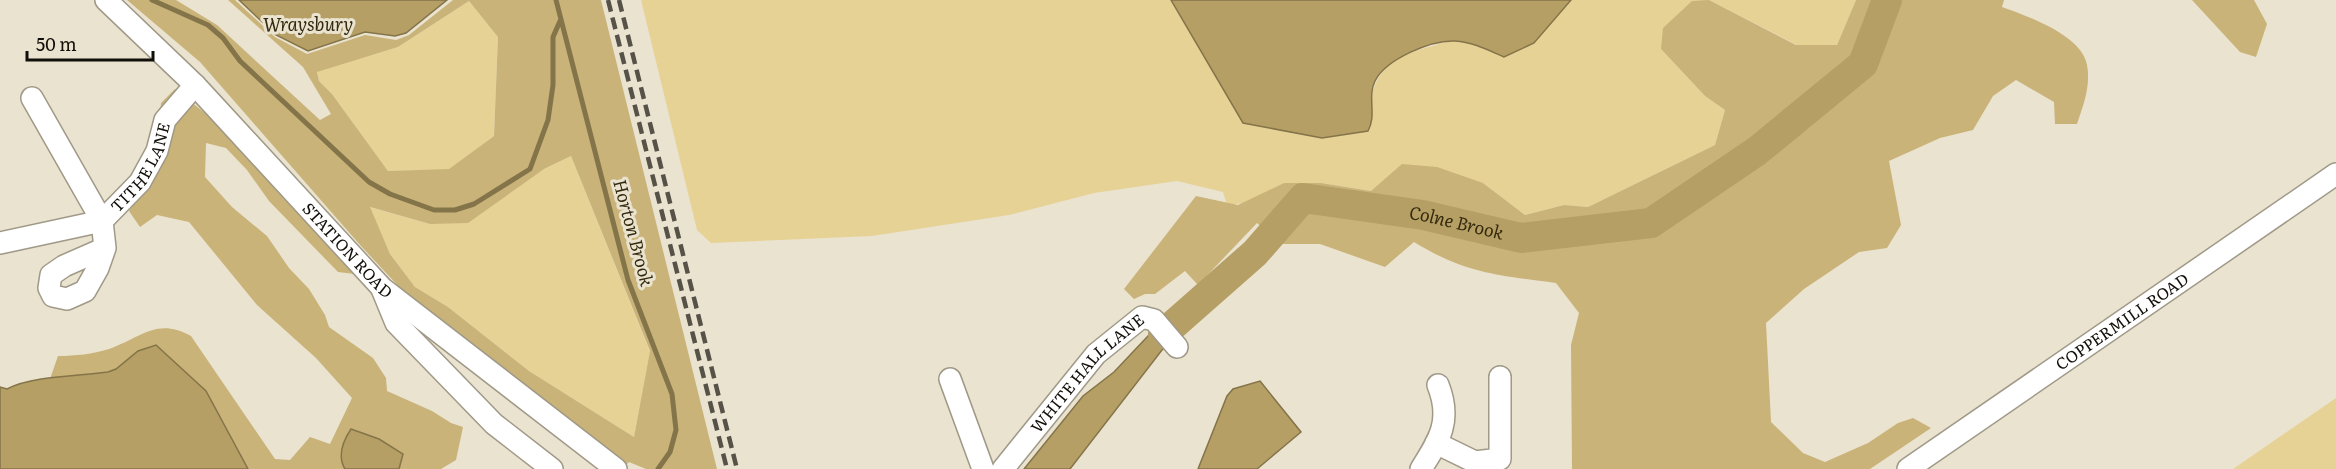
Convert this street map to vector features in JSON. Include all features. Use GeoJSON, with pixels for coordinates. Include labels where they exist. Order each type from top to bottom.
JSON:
{"type":"FeatureCollection","features":[{"type":"Feature","properties":{"kind":"street","name":"STATION ROAD"},"geometry":{"type":"LineString","coordinates":[[106,0],[195,85],[382,288],[616,469]]}},
{"type":"Feature","properties":{"kind":"street","name":"TITHE LANE"},"geometry":{"type":"LineString","coordinates":[[0,243],[102,220],[140,182],[157,151],[165,120],[195,85]]}},
{"type":"Feature","properties":{"kind":"street"},"geometry":{"type":"LineString","coordinates":[[32,98],[102,220],[105,248]]}},
{"type":"Feature","properties":{"kind":"street","name":"COPPERMILL ROAD"},"geometry":{"type":"LineString","coordinates":[[1908,469],[2336,174]]}},
{"type":"Feature","properties":{"kind":"street"},"geometry":{"type":"LineString","coordinates":[[382,288],[396,323],[494,424],[552,469]]}},
{"type":"Feature","properties":{"kind":"street","name":"WHITE HALL LANE"},"geometry":{"type":"LineString","coordinates":[[1003,469],[1096,354],[1142,317],[1154,320],[1177,347]]}},
{"type":"Feature","properties":{"kind":"street"},"geometry":{"type":"LineString","coordinates":[[1436,443],[1475,462],[1500,459],[1500,377]]}},
{"type":"Feature","properties":{"kind":"street"},"geometry":{"type":"LineString","coordinates":[[950,379],[983,469]]}},
{"type":"Feature","properties":{"kind":"street"},"geometry":{"type":"LineString","coordinates":[[1420,469],[1436,443],[1445,421],[1441,392]]}},
{"type":"Feature","properties":{"kind":"shaded area"},"geometry":{"type":"Polygon","coordinates":[[[127,0],[176,0],[217,25],[320,120],[331,114],[303,67],[228,0],[235,0],[275,37],[307,54],[365,35],[396,40],[409,35],[453,0],[601,0],[717,469],[646,469],[629,462],[625,466],[428,318],[361,246],[200,62],[127,0]],[[469,1],[398,47],[317,72],[319,81],[332,94],[388,171],[449,169],[494,136],[498,37],[469,1]],[[571,156],[544,169],[468,223],[430,224],[370,207],[390,254],[415,287],[448,307],[529,371],[634,437],[650,351],[571,156]]]}},
{"type":"Feature","properties":{"kind":"shaded area"},"geometry":{"type":"Polygon","coordinates":[[[641,0],[1171,0],[1243,123],[1372,95],[1380,75],[1394,62],[1412,52],[1447,42],[1468,43],[1504,57],[1534,43],[1571,0],[1709,0],[1661,49],[1705,96],[1725,110],[1715,145],[1588,207],[1564,205],[1525,215],[1483,183],[1371,191],[1321,183],[1284,183],[1246,203],[1227,205],[1223,192],[1177,181],[1094,193],[1009,215],[872,236],[711,243],[697,230],[641,0]]]}},
{"type":"Feature","properties":{"kind":"shaded area"},"geometry":{"type":"Polygon","coordinates":[[[1709,0],[1856,0],[1837,45],[1797,45],[1709,0]]]}},
{"type":"Feature","properties":{"kind":"shaded area"},"geometry":{"type":"Polygon","coordinates":[[[1709,0],[1796,45],[1837,45],[1856,0],[2004,0],[2002,7],[2039,21],[2064,36],[2083,54],[2087,65],[2087,88],[2077,124],[2055,124],[2054,102],[2016,80],[1993,96],[1973,130],[1940,138],[1889,161],[1901,225],[1887,248],[1859,252],[1804,289],[1766,323],[1771,422],[1803,453],[1825,462],[1868,443],[1898,423],[1913,418],[1931,428],[1870,469],[1572,469],[1571,345],[1579,313],[1556,283],[1499,275],[1466,267],[1414,242],[1385,267],[1320,244],[1280,244],[1257,223],[1198,285],[1185,271],[1155,294],[1145,294],[1134,299],[1124,289],[1196,196],[1238,205],[1284,183],[1321,183],[1371,191],[1402,164],[1437,167],[1483,183],[1525,215],[1564,205],[1588,207],[1715,145],[1725,110],[1705,96],[1661,49],[1663,28],[1692,1],[1709,0]]]}},
{"type":"Feature","properties":{"kind":"shaded area"},"geometry":{"type":"Polygon","coordinates":[[[2192,0],[2254,0],[2267,24],[2256,57],[2240,52],[2192,0]]]}},
{"type":"Feature","properties":{"kind":"shaded area"},"geometry":{"type":"Polygon","coordinates":[[[469,1],[498,36],[494,136],[449,170],[388,171],[332,94],[319,81],[317,71],[398,47],[469,1]]]}},
{"type":"Feature","properties":{"kind":"shaded area"},"geometry":{"type":"Polygon","coordinates":[[[175,89],[231,134],[284,199],[343,254],[355,274],[338,272],[269,201],[247,170],[226,148],[206,143],[205,177],[232,207],[267,236],[289,268],[309,289],[325,315],[329,327],[373,358],[386,378],[387,391],[463,427],[456,460],[441,469],[399,469],[403,454],[351,429],[343,444],[341,454],[345,469],[248,469],[221,418],[138,351],[116,369],[108,372],[50,379],[58,356],[103,351],[158,329],[168,328],[179,331],[191,336],[275,459],[290,460],[310,437],[330,444],[352,398],[316,358],[257,305],[189,222],[157,215],[140,227],[129,211],[154,175],[161,103],[175,89]]]}},
{"type":"Feature","properties":{"kind":"shaded area"},"geometry":{"type":"Polygon","coordinates":[[[571,156],[650,352],[634,437],[529,371],[448,307],[415,287],[390,254],[369,207],[430,224],[571,156]]]}},
{"type":"Feature","properties":{"kind":"shaded area"},"geometry":{"type":"Polygon","coordinates":[[[2336,398],[2336,469],[2233,469],[2336,398]]]}},
{"type":"Feature","properties":{"kind":"water","name":"Wraysbury"},"geometry":{"type":"Polygon","coordinates":[[[239,0],[447,0],[406,33],[395,36],[365,32],[308,51],[276,35],[239,0]]]}},
{"type":"Feature","properties":{"kind":"water"},"geometry":{"type":"Polygon","coordinates":[[[1171,0],[1571,0],[1534,43],[1504,57],[1474,45],[1455,41],[1422,47],[1399,58],[1389,65],[1375,81],[1372,93],[1372,119],[1368,131],[1322,138],[1243,123],[1171,0]]]}},
{"type":"Feature","properties":{"kind":"water"},"geometry":{"type":"Polygon","coordinates":[[[1182,300],[1200,313],[1185,333],[1162,350],[1070,469],[1024,469],[1083,396],[1114,372],[1182,300]]]}},
{"type":"Feature","properties":{"kind":"water"},"geometry":{"type":"Polygon","coordinates":[[[156,345],[206,391],[248,469],[0,469],[0,387],[7,389],[29,381],[108,372],[116,369],[138,351],[156,345]]]}},
{"type":"Feature","properties":{"kind":"water"},"geometry":{"type":"Polygon","coordinates":[[[1260,381],[1301,432],[1257,469],[1198,469],[1227,396],[1233,389],[1260,381]]]}},
{"type":"Feature","properties":{"kind":"water"},"geometry":{"type":"Polygon","coordinates":[[[351,429],[379,439],[403,454],[399,469],[345,469],[341,459],[342,449],[351,429]]]}},
{"type":"Feature","properties":{"kind":"waterway"},"geometry":{"type":"LineString","coordinates":[[152,0],[208,25],[223,38],[240,61],[369,182],[390,194],[434,210],[455,210],[474,204],[530,169],[548,120],[553,85],[553,37],[560,21]]}},
{"type":"Feature","properties":{"kind":"waterway","name":"Horton Brook"},"geometry":{"type":"LineString","coordinates":[[556,0],[628,280],[672,394],[676,430],[670,452],[658,469]]}},
{"type":"Feature","properties":{"kind":"waterway","name":"Colne Brook"},"geometry":{"type":"LineString","coordinates":[[1163,334],[1255,253],[1303,198],[1423,215],[1521,238],[1651,223],[1757,151],[1863,64],[1887,0]]}},
{"type":"Feature","properties":{"kind":"railway"},"geometry":{"type":"LineString","coordinates":[[608,0],[727,469]]}},
{"type":"Feature","properties":{"kind":"railway"},"geometry":{"type":"LineString","coordinates":[[619,0],[737,469]]}}]}
